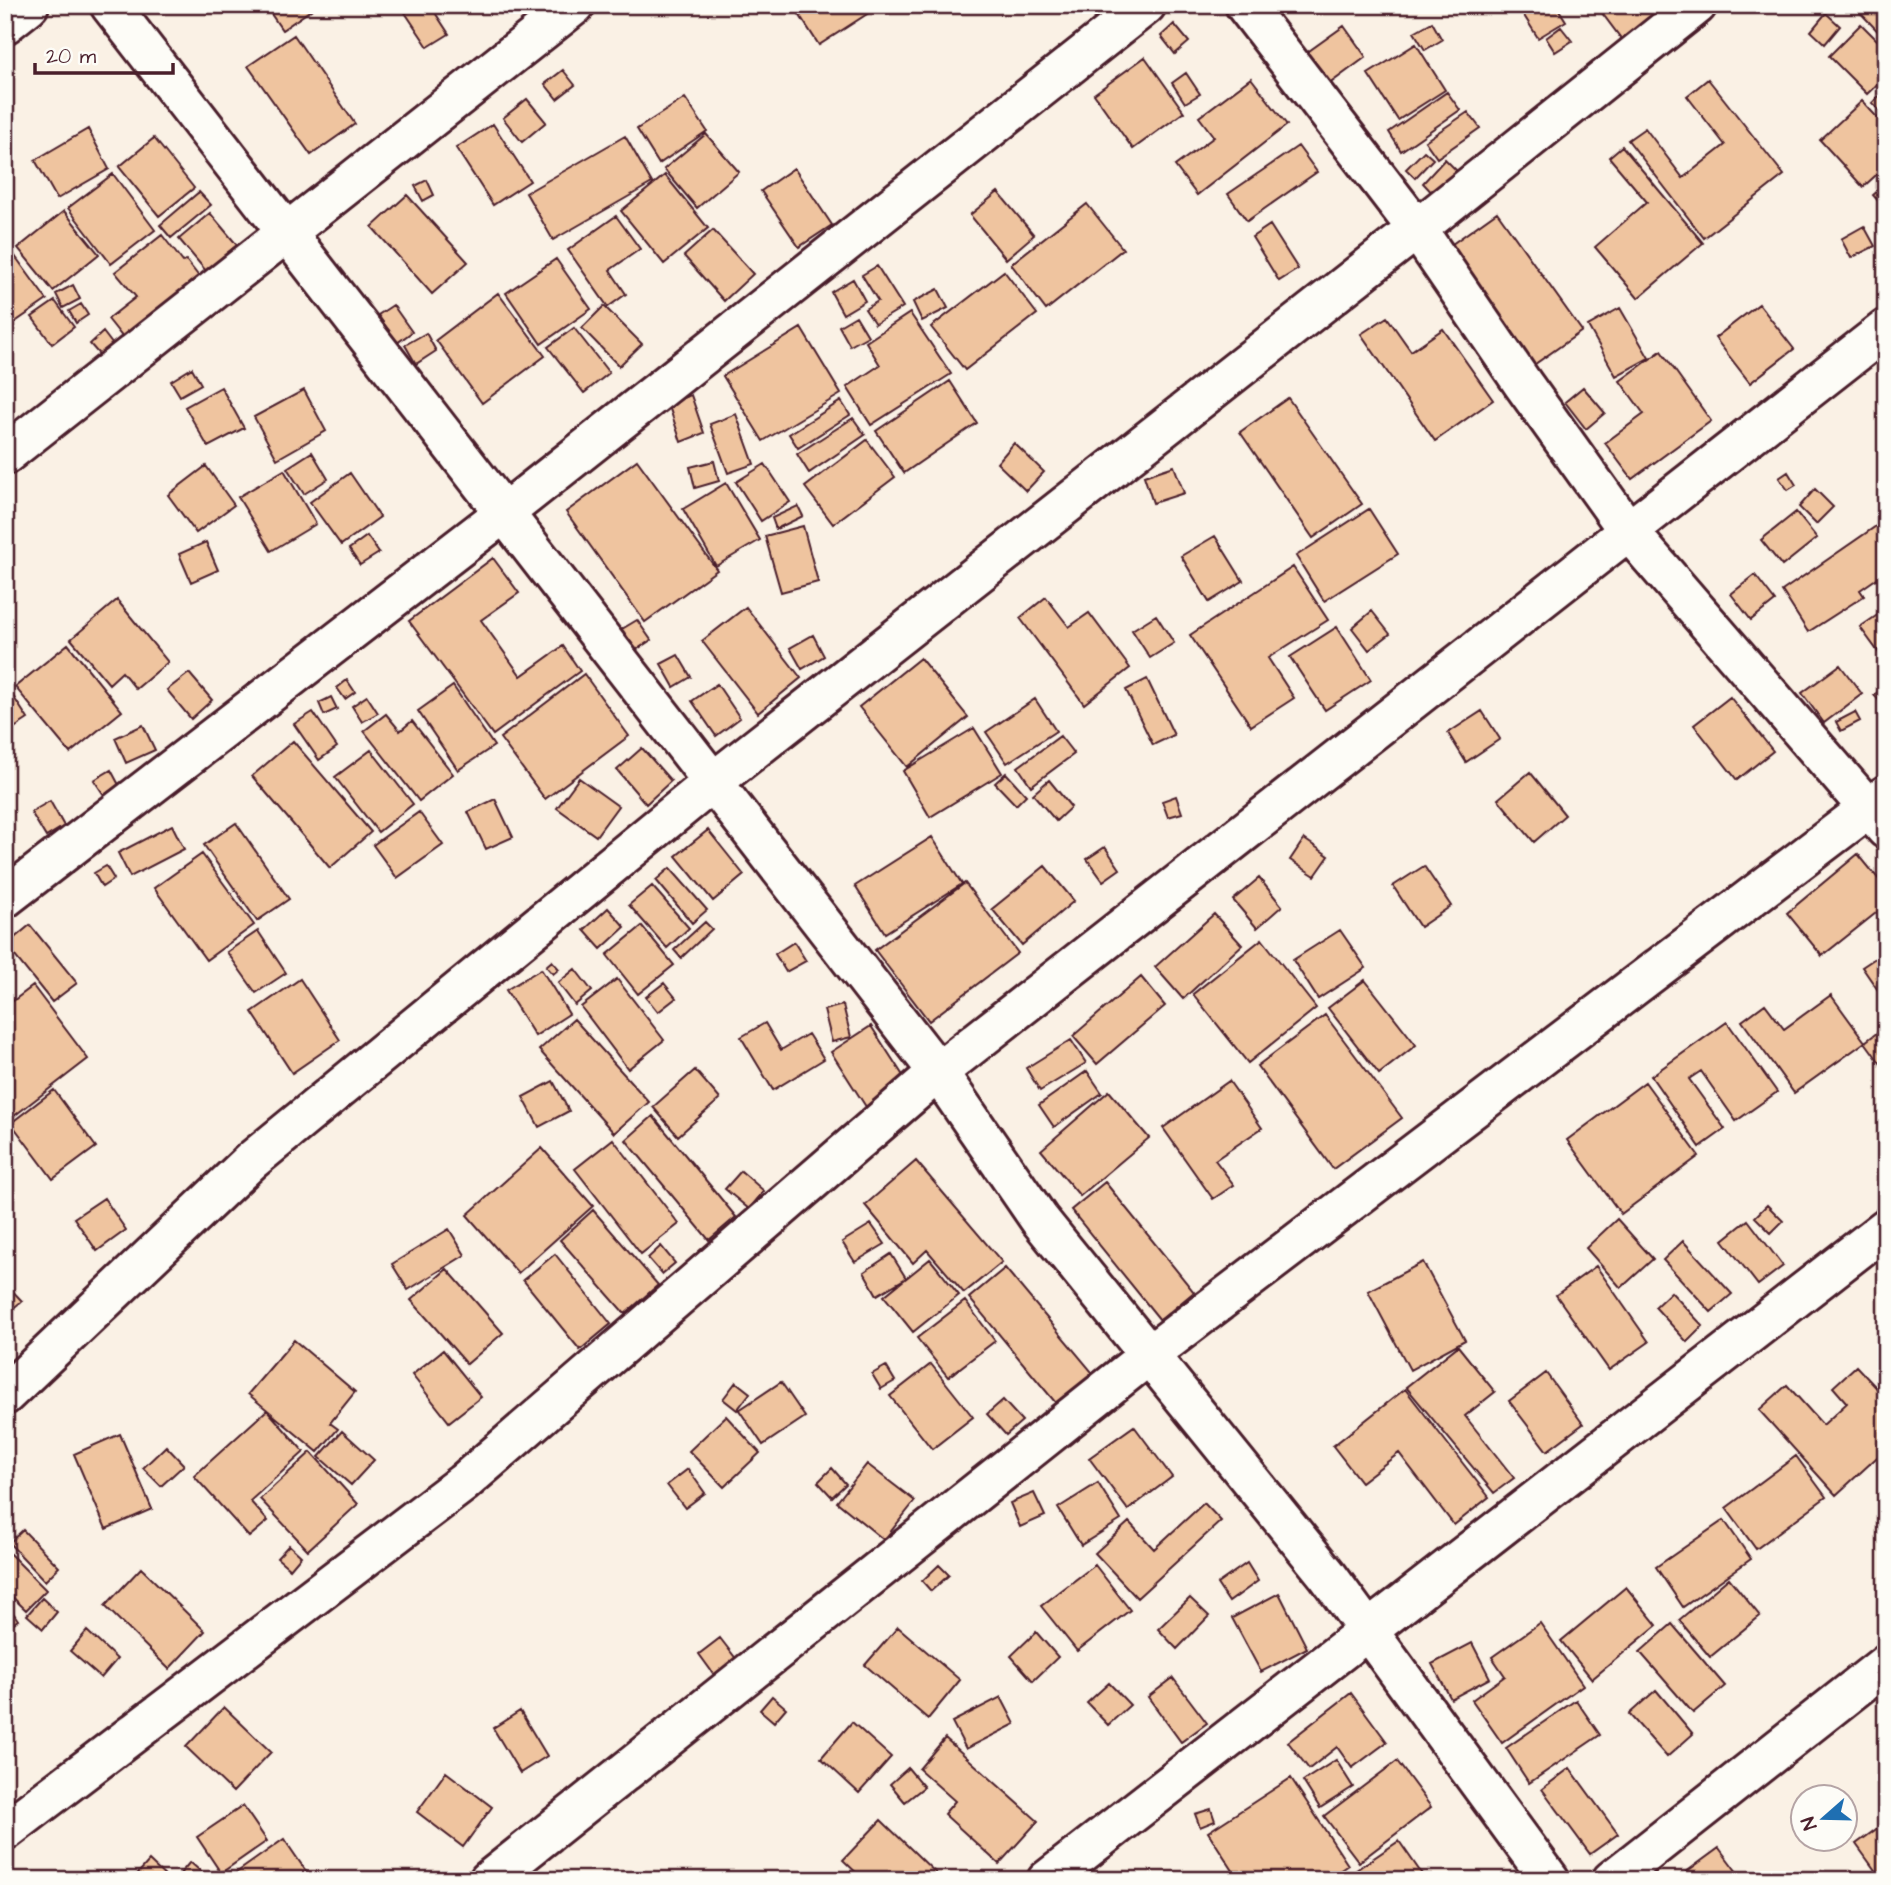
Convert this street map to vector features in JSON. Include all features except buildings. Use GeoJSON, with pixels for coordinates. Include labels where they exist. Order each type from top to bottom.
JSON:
{"type":"FeatureCollection","features":[{"type":"Feature","properties":{"kind":"street"},"geometry":{"type":"LineString","coordinates":[[5,24],[29,5]]}},
{"type":"Feature","properties":{"kind":"street"},"geometry":{"type":"LineString","coordinates":[[110,5],[938,1072],[1039,1219],[1328,1576],[1550,1880]]}},
{"type":"Feature","properties":{"kind":"street"},"geometry":{"type":"LineString","coordinates":[[5,455],[575,5]]}},
{"type":"Feature","properties":{"kind":"street"},"geometry":{"type":"LineString","coordinates":[[5,898],[504,513],[1146,5]]}},
{"type":"Feature","properties":{"kind":"street"},"geometry":{"type":"LineString","coordinates":[[489,1880],[1149,1356],[1880,811],[1629,532],[1417,229],[1245,5]]}},
{"type":"Feature","properties":{"kind":"street"},"geometry":{"type":"LineString","coordinates":[[5,1395],[251,1161],[713,782],[1417,229],[1697,5]]}},
{"type":"Feature","properties":{"kind":"street"},"geometry":{"type":"LineString","coordinates":[[5,1831],[463,1483],[938,1072],[1886,329]]}},
{"type":"Feature","properties":{"kind":"street"},"geometry":{"type":"LineString","coordinates":[[1047,1880],[1886,1228]]}},
{"type":"Feature","properties":{"kind":"street"},"geometry":{"type":"LineString","coordinates":[[1612,1880],[1886,1664]]}}]}
